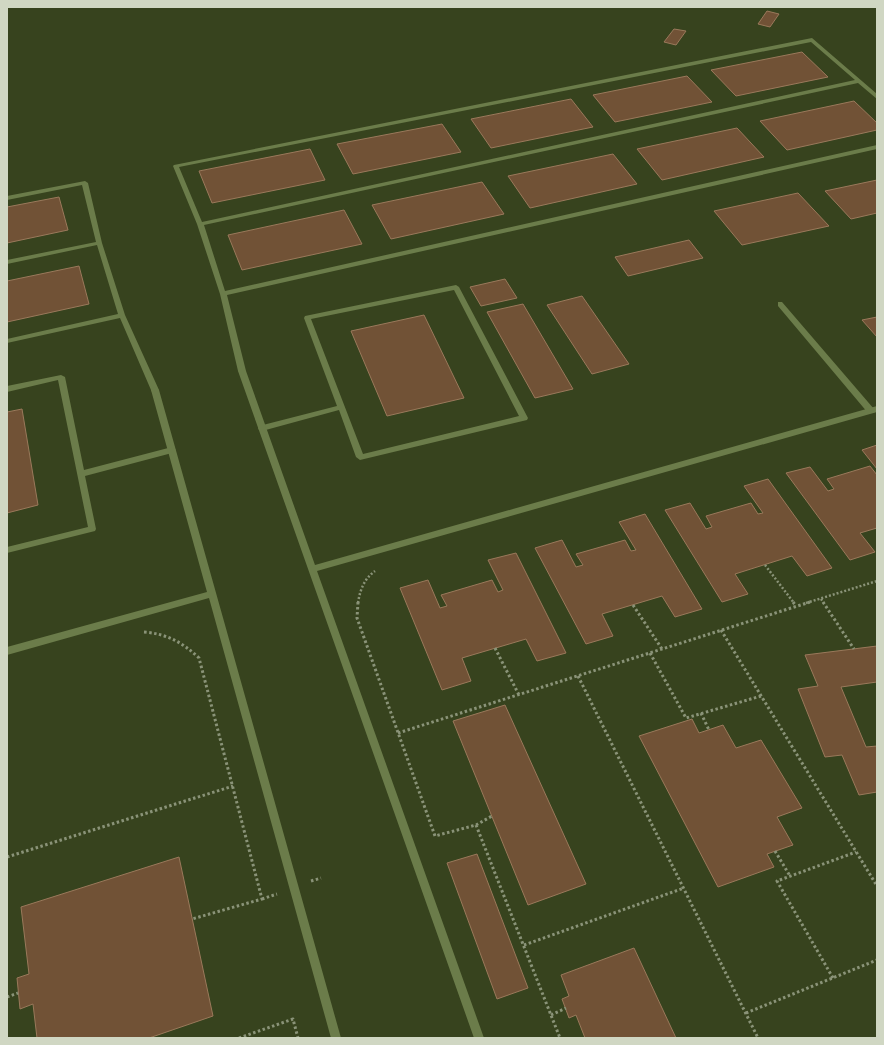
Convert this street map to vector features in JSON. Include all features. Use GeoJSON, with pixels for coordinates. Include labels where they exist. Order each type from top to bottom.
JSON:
{"type":"FeatureCollection","features":[{"type":"Feature","properties":{"kind":"street"},"geometry":{"type":"LineString","coordinates":[[479,1038],[242,371],[223,294],[200,224],[176,166],[812,40],[877,97]]}},
{"type":"Feature","properties":{"kind":"street"},"geometry":{"type":"LineString","coordinates":[[200,224],[859,81]]}},
{"type":"Feature","properties":{"kind":"street"},"geometry":{"type":"LineString","coordinates":[[223,294],[877,147]]}},
{"type":"Feature","properties":{"kind":"street"},"geometry":{"type":"LineString","coordinates":[[7,198],[85,183],[99,244],[122,315],[155,390],[336,1038]]}},
{"type":"Feature","properties":{"kind":"street"},"geometry":{"type":"LineString","coordinates":[[7,262],[99,244]]}},
{"type":"Feature","properties":{"kind":"street"},"geometry":{"type":"LineString","coordinates":[[456,287],[524,418],[360,457],[341,407],[308,318],[456,287]]}},
{"type":"Feature","properties":{"kind":"street"},"geometry":{"type":"LineString","coordinates":[[312,569],[874,410],[780,304]]}},
{"type":"Feature","properties":{"kind":"street"},"geometry":{"type":"LineString","coordinates":[[7,341],[122,315]]}},
{"type":"Feature","properties":{"kind":"street"},"geometry":{"type":"LineString","coordinates":[[7,389],[61,377],[92,529],[7,550]]}},
{"type":"Feature","properties":{"kind":"street"},"geometry":{"type":"LineString","coordinates":[[262,428],[341,407]]}},
{"type":"Feature","properties":{"kind":"street"},"geometry":{"type":"LineString","coordinates":[[80,474],[172,450]]}},
{"type":"Feature","properties":{"kind":"street"},"geometry":{"type":"LineString","coordinates":[[7,651],[212,594]]}},
{"type":"Feature","properties":{"kind":"path"},"geometry":{"type":"LineString","coordinates":[[765,565],[796,606]]}},
{"type":"Feature","properties":{"kind":"path"},"geometry":{"type":"LineString","coordinates":[[376,570],[370,574],[358,594],[357,618],[435,836],[476,824],[492,816]]}},
{"type":"Feature","properties":{"kind":"path"},"geometry":{"type":"LineString","coordinates":[[398,733],[877,581]]}},
{"type":"Feature","properties":{"kind":"path"},"geometry":{"type":"LineString","coordinates":[[821,599],[854,649]]}},
{"type":"Feature","properties":{"kind":"path"},"geometry":{"type":"LineString","coordinates":[[633,605],[662,649]]}},
{"type":"Feature","properties":{"kind":"path"},"geometry":{"type":"LineString","coordinates":[[722,630],[877,886]]}},
{"type":"Feature","properties":{"kind":"path"},"geometry":{"type":"LineString","coordinates":[[143,632],[158,633],[183,643],[199,658],[262,900],[192,919]]}},
{"type":"Feature","properties":{"kind":"path"},"geometry":{"type":"LineString","coordinates":[[495,648],[518,695]]}},
{"type":"Feature","properties":{"kind":"path"},"geometry":{"type":"LineString","coordinates":[[650,653],[686,718],[761,696]]}},
{"type":"Feature","properties":{"kind":"path"},"geometry":{"type":"LineString","coordinates":[[578,676],[758,1038]]}},
{"type":"Feature","properties":{"kind":"path"},"geometry":{"type":"LineString","coordinates":[[702,713],[709,730]]}},
{"type":"Feature","properties":{"kind":"path"},"geometry":{"type":"LineString","coordinates":[[7,857],[232,786]]}},
{"type":"Feature","properties":{"kind":"path"},"geometry":{"type":"LineString","coordinates":[[476,824],[560,1038]]}},
{"type":"Feature","properties":{"kind":"path"},"geometry":{"type":"LineString","coordinates":[[776,851],[790,876]]}},
{"type":"Feature","properties":{"kind":"path"},"geometry":{"type":"LineString","coordinates":[[833,978],[777,881],[856,852]]}},
{"type":"Feature","properties":{"kind":"path"},"geometry":{"type":"LineString","coordinates":[[524,944],[684,888]]}},
{"type":"Feature","properties":{"kind":"path"},"geometry":{"type":"LineString","coordinates":[[746,1013],[877,960]]}},
{"type":"Feature","properties":{"kind":"path"},"geometry":{"type":"LineString","coordinates":[[7,997],[18,993]]}},
{"type":"Feature","properties":{"kind":"path"},"geometry":{"type":"LineString","coordinates":[[551,1015],[566,1008]]}},
{"type":"Feature","properties":{"kind":"path"},"geometry":{"type":"LineString","coordinates":[[239,1038],[293,1019],[298,1038]]}},
{"type":"Feature","properties":{"kind":"building"},"geometry":{"type":"Polygon","coordinates":[[[767,11],[779,14],[770,27],[758,24],[767,11]]]}},
{"type":"Feature","properties":{"kind":"building"},"geometry":{"type":"Polygon","coordinates":[[[674,29],[686,31],[676,45],[664,42],[674,29]]]}},
{"type":"Feature","properties":{"kind":"building"},"geometry":{"type":"Polygon","coordinates":[[[802,52],[828,77],[736,96],[711,70],[802,52]]]}},
{"type":"Feature","properties":{"kind":"building"},"geometry":{"type":"Polygon","coordinates":[[[687,76],[712,102],[615,122],[593,95],[687,76]]]}},
{"type":"Feature","properties":{"kind":"building"},"geometry":{"type":"Polygon","coordinates":[[[571,99],[593,127],[491,148],[471,119],[571,99]]]}},
{"type":"Feature","properties":{"kind":"building"},"geometry":{"type":"Polygon","coordinates":[[[854,101],[877,123],[877,130],[787,150],[760,121],[854,101]]]}},
{"type":"Feature","properties":{"kind":"building"},"geometry":{"type":"Polygon","coordinates":[[[442,124],[461,152],[353,174],[337,144],[442,124]]]}},
{"type":"Feature","properties":{"kind":"building"},"geometry":{"type":"Polygon","coordinates":[[[737,128],[764,157],[662,180],[637,149],[737,128]]]}},
{"type":"Feature","properties":{"kind":"building"},"geometry":{"type":"Polygon","coordinates":[[[310,149],[325,180],[212,203],[199,171],[310,149]]]}},
{"type":"Feature","properties":{"kind":"building"},"geometry":{"type":"Polygon","coordinates":[[[613,154],[637,184],[530,208],[508,176],[613,154]]]}},
{"type":"Feature","properties":{"kind":"building"},"geometry":{"type":"Polygon","coordinates":[[[877,180],[877,213],[851,219],[825,191],[877,180]]]}},
{"type":"Feature","properties":{"kind":"building"},"geometry":{"type":"Polygon","coordinates":[[[482,182],[504,214],[391,239],[372,205],[482,182]]]}},
{"type":"Feature","properties":{"kind":"building"},"geometry":{"type":"Polygon","coordinates":[[[798,193],[829,226],[742,245],[714,211],[798,193]]]}},
{"type":"Feature","properties":{"kind":"building"},"geometry":{"type":"Polygon","coordinates":[[[59,197],[68,230],[7,243],[7,207],[59,197]]]}},
{"type":"Feature","properties":{"kind":"building"},"geometry":{"type":"Polygon","coordinates":[[[344,210],[362,244],[242,270],[228,235],[344,210]]]}},
{"type":"Feature","properties":{"kind":"building"},"geometry":{"type":"Polygon","coordinates":[[[689,240],[703,258],[628,276],[615,257],[689,240]]]}},
{"type":"Feature","properties":{"kind":"building"},"geometry":{"type":"Polygon","coordinates":[[[79,266],[89,304],[7,322],[7,281],[79,266]]]}},
{"type":"Feature","properties":{"kind":"building"},"geometry":{"type":"Polygon","coordinates":[[[505,279],[517,298],[481,306],[470,287],[505,279]]]}},
{"type":"Feature","properties":{"kind":"building"},"geometry":{"type":"Polygon","coordinates":[[[582,296],[629,364],[592,374],[547,305],[582,296]]]}},
{"type":"Feature","properties":{"kind":"building"},"geometry":{"type":"Polygon","coordinates":[[[523,304],[573,389],[535,398],[487,312],[523,304]]]}},
{"type":"Feature","properties":{"kind":"building"},"geometry":{"type":"Polygon","coordinates":[[[424,315],[464,398],[387,416],[351,331],[424,315]]]}},
{"type":"Feature","properties":{"kind":"building"},"geometry":{"type":"Polygon","coordinates":[[[877,317],[877,337],[862,320],[877,317]]]}},
{"type":"Feature","properties":{"kind":"building"},"geometry":{"type":"Polygon","coordinates":[[[22,409],[38,505],[7,513],[7,412],[22,409]]]}},
{"type":"Feature","properties":{"kind":"building"},"geometry":{"type":"Polygon","coordinates":[[[877,445],[877,469],[862,450],[877,445]]]}},
{"type":"Feature","properties":{"kind":"building"},"geometry":{"type":"Polygon","coordinates":[[[870,466],[877,475],[877,528],[860,533],[875,552],[850,560],[786,473],[810,467],[828,491],[834,489],[827,479],[870,466]]]}},
{"type":"Feature","properties":{"kind":"building"},"geometry":{"type":"Polygon","coordinates":[[[768,479],[832,568],[807,576],[792,556],[735,574],[748,594],[722,602],[665,510],[690,503],[706,529],[712,527],[706,516],[751,503],[758,514],[763,513],[744,486],[768,479]]]}},
{"type":"Feature","properties":{"kind":"building"},"geometry":{"type":"Polygon","coordinates":[[[645,514],[702,609],[675,617],[662,596],[602,614],[613,636],[586,644],[535,548],[562,540],[576,567],[583,565],[576,554],[625,540],[631,551],[636,550],[619,522],[645,514]]]}},
{"type":"Feature","properties":{"kind":"building"},"geometry":{"type":"Polygon","coordinates":[[[516,553],[566,653],[537,661],[526,639],[462,658],[471,681],[442,690],[400,588],[428,580],[440,608],[447,606],[441,595],[492,580],[498,592],[503,590],[488,560],[516,553]]]}},
{"type":"Feature","properties":{"kind":"building"},"geometry":{"type":"Polygon","coordinates":[[[877,646],[877,682],[841,687],[866,747],[877,746],[877,792],[859,795],[842,755],[825,757],[798,689],[818,686],[805,655],[877,646]]]}},
{"type":"Feature","properties":{"kind":"building"},"geometry":{"type":"Polygon","coordinates":[[[505,705],[586,884],[528,905],[453,721],[505,705]]]}},
{"type":"Feature","properties":{"kind":"building"},"geometry":{"type":"Polygon","coordinates":[[[692,719],[699,733],[723,725],[736,748],[761,740],[802,808],[777,817],[793,845],[767,854],[774,867],[718,887],[639,736],[692,719]]]}},
{"type":"Feature","properties":{"kind":"building"},"geometry":{"type":"Polygon","coordinates":[[[477,854],[528,988],[497,999],[447,863],[477,854]]]}},
{"type":"Feature","properties":{"kind":"building"},"geometry":{"type":"Polygon","coordinates":[[[179,857],[213,1016],[149,1038],[37,1038],[33,1004],[20,1009],[17,978],[29,974],[21,907],[179,857]]]}},
{"type":"Feature","properties":{"kind":"building"},"geometry":{"type":"Polygon","coordinates":[[[634,948],[676,1038],[585,1038],[576,1015],[569,1018],[562,999],[569,996],[561,975],[634,948]]]}}]}
